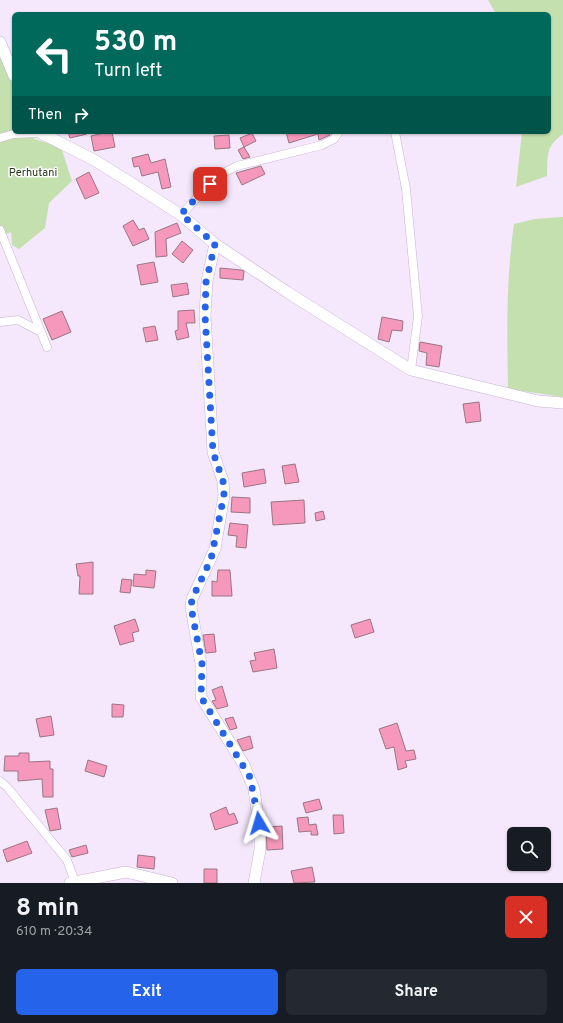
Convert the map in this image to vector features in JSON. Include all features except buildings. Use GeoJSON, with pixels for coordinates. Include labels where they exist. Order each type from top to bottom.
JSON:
{"type":"FeatureCollection","features":[{"type":"Feature","properties":{"kind":"street"},"geometry":{"type":"LineString","coordinates":[[0,42],[12,71]]}},
{"type":"Feature","properties":{"kind":"street"},"geometry":{"type":"LineString","coordinates":[[0,138],[20,134]]}},
{"type":"Feature","properties":{"kind":"street"},"geometry":{"type":"LineString","coordinates":[[43,134],[94,160],[181,214],[215,244],[287,292],[411,370],[538,401],[563,403]]}},
{"type":"Feature","properties":{"kind":"street"},"geometry":{"type":"LineString","coordinates":[[181,214],[210,184],[223,173],[238,166],[328,142],[337,134]]}},
{"type":"Feature","properties":{"kind":"street"},"geometry":{"type":"LineString","coordinates":[[395,134],[406,189],[418,316],[411,370]]}},
{"type":"Feature","properties":{"kind":"street"},"geometry":{"type":"LineString","coordinates":[[0,230],[47,347]]}},
{"type":"Feature","properties":{"kind":"street"},"geometry":{"type":"LineString","coordinates":[[215,244],[206,282],[205,315],[213,452],[223,481],[224,495],[214,549],[192,599],[191,607],[202,664],[201,697],[244,765],[254,789],[260,833],[260,850],[254,883]]}},
{"type":"Feature","properties":{"kind":"street"},"geometry":{"type":"LineString","coordinates":[[0,322],[18,320],[41,332]]}},
{"type":"Feature","properties":{"kind":"street"},"geometry":{"type":"LineString","coordinates":[[0,781],[67,860],[73,882],[126,872],[172,883]]}},
{"type":"Feature","properties":{"kind":"green space"},"geometry":{"type":"Polygon","coordinates":[[[488,0],[563,0],[563,134],[550,147],[547,176],[516,187],[522,134],[551,134],[551,12],[495,12],[488,0]]]}},
{"type":"Feature","properties":{"kind":"green space","name":"Perhutani"},"geometry":{"type":"Polygon","coordinates":[[[0,50],[12,78],[12,134],[31,134],[34,139],[61,147],[72,181],[49,203],[45,228],[19,249],[12,245],[11,232],[0,237],[0,50]]]}},
{"type":"Feature","properties":{"kind":"green space"},"geometry":{"type":"Polygon","coordinates":[[[563,217],[563,397],[508,389],[508,286],[514,224],[535,219],[563,217]]]}},
{"type":"Feature","properties":{"kind":"route"},"geometry":{"type":"LineString","coordinates":[[210,184],[181,214],[215,244],[206,282],[205,315],[213,452],[223,481],[224,495],[214,549],[211,559],[192,599],[191,607],[202,664],[201,697],[250,777],[254,789],[259,823]]}}]}
